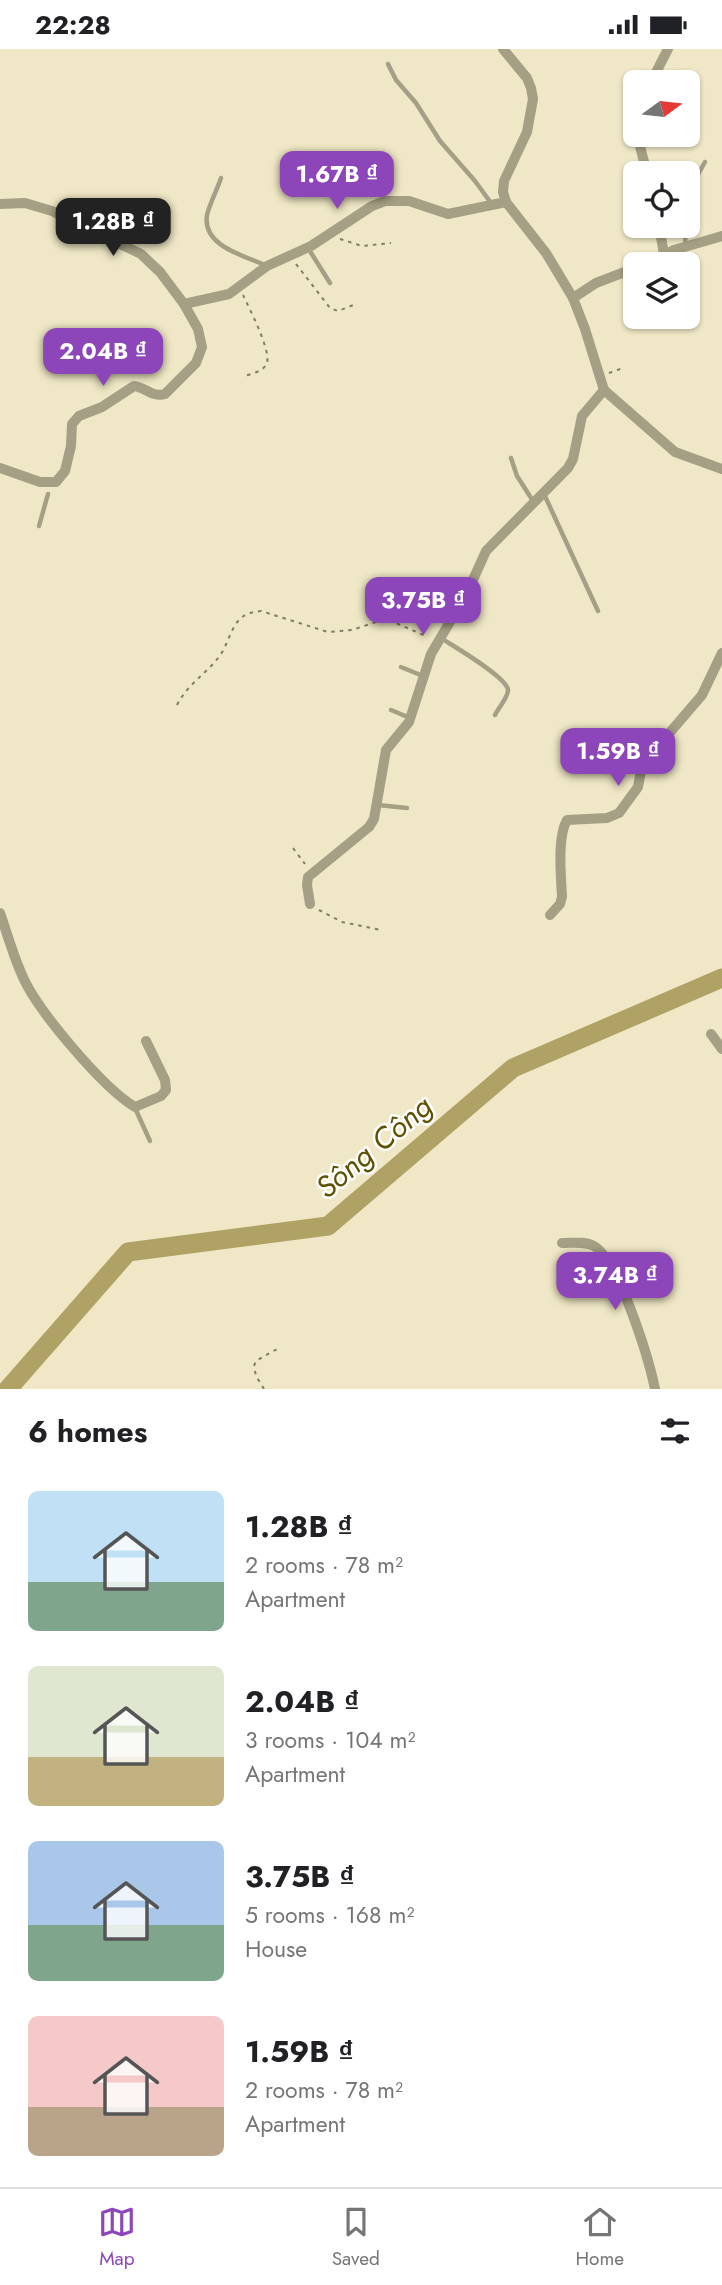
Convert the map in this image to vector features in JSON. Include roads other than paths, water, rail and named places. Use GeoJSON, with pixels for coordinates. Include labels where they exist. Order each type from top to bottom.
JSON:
{"type":"FeatureCollection","features":[{"type":"Feature","properties":{"kind":"street"},"geometry":{"type":"LineString","coordinates":[[503,49],[527,78],[533,99],[527,132],[504,181],[503,192],[506,202],[551,260],[573,298],[604,390],[675,452],[722,469]]}},
{"type":"Feature","properties":{"kind":"street"},"geometry":{"type":"LineString","coordinates":[[657,70],[668,49]]}},
{"type":"Feature","properties":{"kind":"street"},"geometry":{"type":"LineString","coordinates":[[184,304],[229,294],[267,266],[308,247],[372,206],[385,201],[410,201],[448,214],[506,202]]}},
{"type":"Feature","properties":{"kind":"street"},"geometry":{"type":"LineString","coordinates":[[0,204],[38,206],[141,254],[160,272],[184,304],[201,338],[202,347],[196,363],[165,394],[155,395],[134,386],[102,407],[79,416],[70,429],[71,446],[65,471],[49,488],[0,468]]}},
{"type":"Feature","properties":{"kind":"street"},"geometry":{"type":"LineString","coordinates":[[670,252],[722,236]]}},
{"type":"Feature","properties":{"kind":"street"},"geometry":{"type":"LineString","coordinates":[[573,298],[596,283],[623,273]]}},
{"type":"Feature","properties":{"kind":"street"},"geometry":{"type":"LineString","coordinates":[[310,904],[307,885],[311,873],[369,827],[374,819],[386,750],[405,730],[423,676],[439,640],[467,593],[486,551],[568,468],[573,459],[582,416],[604,390]]}},
{"type":"Feature","properties":{"kind":"street"},"geometry":{"type":"LineString","coordinates":[[550,915],[560,904],[562,897],[561,852],[564,824],[567,820],[607,818],[619,813],[638,787],[642,765],[702,695],[722,653]]}},
{"type":"Feature","properties":{"kind":"street"},"geometry":{"type":"LineString","coordinates":[[0,913],[3,931],[22,975],[53,1023],[119,1098],[135,1107],[161,1096],[166,1090],[165,1080],[146,1041]]}},
{"type":"Feature","properties":{"kind":"street"},"geometry":{"type":"LineString","coordinates":[[710,1034],[722,1049]]}},
{"type":"Feature","properties":{"kind":"street"},"geometry":{"type":"LineString","coordinates":[[562,1243],[594,1246],[611,1264],[633,1317],[655,1389]]}},
{"type":"Feature","properties":{"kind":"lane"},"geometry":{"type":"LineString","coordinates":[[388,64],[396,80],[416,103],[440,141],[492,205]]}},
{"type":"Feature","properties":{"kind":"lane"},"geometry":{"type":"LineString","coordinates":[[700,171],[705,162]]}},
{"type":"Feature","properties":{"kind":"lane"},"geometry":{"type":"LineString","coordinates":[[221,178],[208,215],[209,231],[221,246],[267,266]]}},
{"type":"Feature","properties":{"kind":"lane"},"geometry":{"type":"LineString","coordinates":[[685,238],[685,247]]}},
{"type":"Feature","properties":{"kind":"lane"},"geometry":{"type":"LineString","coordinates":[[308,247],[330,283]]}},
{"type":"Feature","properties":{"kind":"lane"},"geometry":{"type":"LineString","coordinates":[[511,458],[517,476],[534,502]]}},
{"type":"Feature","properties":{"kind":"lane"},"geometry":{"type":"LineString","coordinates":[[39,526],[49,488]]}},
{"type":"Feature","properties":{"kind":"lane"},"geometry":{"type":"LineString","coordinates":[[543,493],[598,611]]}},
{"type":"Feature","properties":{"kind":"lane"},"geometry":{"type":"LineString","coordinates":[[439,640],[497,675],[506,684],[507,693],[495,715]]}},
{"type":"Feature","properties":{"kind":"lane"},"geometry":{"type":"LineString","coordinates":[[401,667],[423,676]]}},
{"type":"Feature","properties":{"kind":"lane"},"geometry":{"type":"LineString","coordinates":[[391,711],[410,718]]}},
{"type":"Feature","properties":{"kind":"lane"},"geometry":{"type":"LineString","coordinates":[[378,805],[407,808]]}},
{"type":"Feature","properties":{"kind":"lane"},"geometry":{"type":"LineString","coordinates":[[135,1107],[150,1141]]}},
{"type":"Feature","properties":{"kind":"waterway","name":"Sông Công"},"geometry":{"type":"LineString","coordinates":[[8,1389],[128,1252],[328,1226],[513,1068],[722,978]]}}]}
